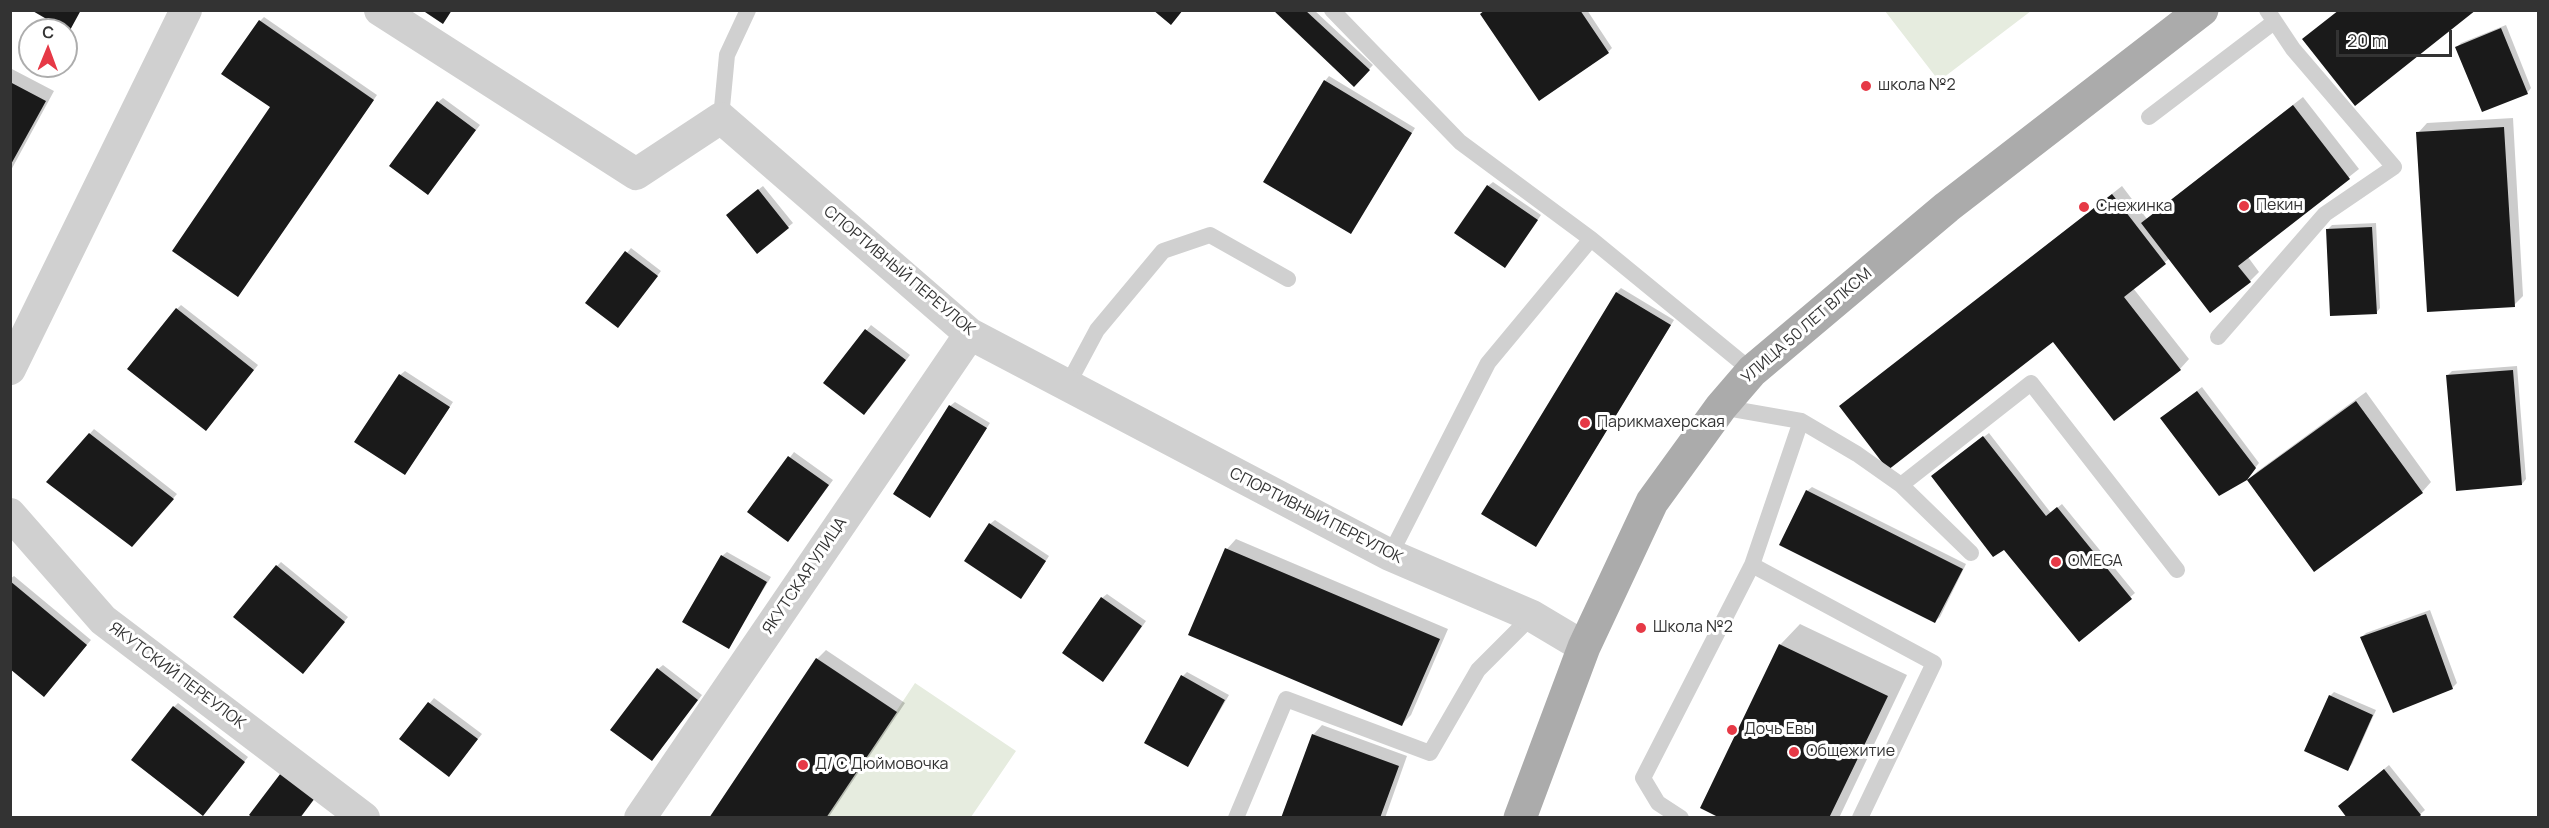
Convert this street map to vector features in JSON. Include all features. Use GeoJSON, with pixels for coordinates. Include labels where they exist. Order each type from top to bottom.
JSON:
{"type":"FeatureCollection","features":[{"type":"Feature","properties":{"kind":"main road","name":"УЛИЦА 50 ЛЕТ ВЛКСМ"},"geometry":{"type":"LineString","coordinates":[[1520,818],[1584,647],[1652,502],[1721,407],[1752,371],[1947,207],[2202,10]]}},
{"type":"Feature","properties":{"kind":"street"},"geometry":{"type":"LineString","coordinates":[[10,369],[186,10]]}},
{"type":"Feature","properties":{"kind":"street"},"geometry":{"type":"LineString","coordinates":[[380,10],[636,174],[721,118]]}},
{"type":"Feature","properties":{"kind":"street","name":"СПОРТИВНЫЙ ПЕРЕУЛОК"},"geometry":{"type":"LineString","coordinates":[[721,118],[970,334],[1390,555],[1532,616],[1584,647]]}},
{"type":"Feature","properties":{"kind":"street","name":"ЯКУТСКАЯ УЛИЦА"},"geometry":{"type":"LineString","coordinates":[[640,818],[970,334]]}},
{"type":"Feature","properties":{"kind":"street","name":"ЯКУТСКИЙ ПЕРЕУЛОК"},"geometry":{"type":"LineString","coordinates":[[10,514],[103,620],[364,817]]}},
{"type":"Feature","properties":{"kind":"lane"},"geometry":{"type":"LineString","coordinates":[[721,118],[727,55],[748,10]]}},
{"type":"Feature","properties":{"kind":"lane"},"geometry":{"type":"LineString","coordinates":[[1332,10],[1460,142],[1591,239],[1752,371]]}},
{"type":"Feature","properties":{"kind":"lane"},"geometry":{"type":"LineString","coordinates":[[2149,117],[2271,16],[2293,49],[2394,167],[2325,214],[2218,338]]}},
{"type":"Feature","properties":{"kind":"lane"},"geometry":{"type":"LineString","coordinates":[[1067,386],[1097,330],[1163,251],[1210,235],[1288,279]]}},
{"type":"Feature","properties":{"kind":"lane"},"geometry":{"type":"LineString","coordinates":[[1390,555],[1488,363],[1591,239]]}},
{"type":"Feature","properties":{"kind":"lane"},"geometry":{"type":"LineString","coordinates":[[1901,485],[2031,383],[2177,570]]}},
{"type":"Feature","properties":{"kind":"lane"},"geometry":{"type":"LineString","coordinates":[[1721,407],[1801,421],[1857,454],[1901,485],[1971,553]]}},
{"type":"Feature","properties":{"kind":"lane"},"geometry":{"type":"LineString","coordinates":[[1681,818],[1658,803],[1643,778],[1752,566],[1801,421]]}},
{"type":"Feature","properties":{"kind":"lane"},"geometry":{"type":"LineString","coordinates":[[1752,566],[1934,663],[1860,818]]}},
{"type":"Feature","properties":{"kind":"lane"},"geometry":{"type":"LineString","coordinates":[[1236,818],[1286,699],[1430,753],[1478,670],[1532,616]]}},
{"type":"Feature","properties":{"kind":"shaded area"},"geometry":{"type":"Polygon","coordinates":[[[1885,11],[2031,11],[1939,81],[1885,11]]]}},
{"type":"Feature","properties":{"kind":"shaded area"},"geometry":{"type":"Polygon","coordinates":[[[915,683],[1016,751],[971,817],[825,818],[915,683]]]}},
{"type":"Feature","properties":{"kind":"building"},"geometry":{"type":"Polygon","coordinates":[[[31,10],[81,10],[77,18],[45,18],[31,10]]]}},
{"type":"Feature","properties":{"kind":"building"},"geometry":{"type":"Polygon","coordinates":[[[422,10],[452,10],[443,24],[422,10]]]}},
{"type":"Feature","properties":{"kind":"building"},"geometry":{"type":"Polygon","coordinates":[[[1153,10],[1183,10],[1171,25],[1153,10]]]}},
{"type":"Feature","properties":{"kind":"building"},"geometry":{"type":"Polygon","coordinates":[[[1273,10],[1305,10],[1370,70],[1354,87],[1273,10]]]}},
{"type":"Feature","properties":{"kind":"building"},"geometry":{"type":"Polygon","coordinates":[[[1485,10],[1580,10],[1609,53],[1539,101],[1480,14],[1485,10]]]}},
{"type":"Feature","properties":{"kind":"building"},"geometry":{"type":"Polygon","coordinates":[[[2339,10],[2476,10],[2355,106],[2302,39],[2339,10]]]}},
{"type":"Feature","properties":{"kind":"building"},"geometry":{"type":"Polygon","coordinates":[[[259,20],[374,100],[238,297],[172,251],[270,107],[221,74],[259,20]]]}},
{"type":"Feature","properties":{"kind":"building"},"geometry":{"type":"Polygon","coordinates":[[[2501,28],[2528,94],[2482,112],[2455,47],[2501,28]]]}},
{"type":"Feature","properties":{"kind":"building"},"geometry":{"type":"Polygon","coordinates":[[[1324,80],[1412,133],[1351,234],[1263,182],[1324,80]]]}},
{"type":"Feature","properties":{"kind":"building"},"geometry":{"type":"Polygon","coordinates":[[[10,82],[46,101],[10,166],[10,82]]]}},
{"type":"Feature","properties":{"kind":"building"},"geometry":{"type":"Polygon","coordinates":[[[437,101],[476,130],[428,195],[389,166],[437,101]]]}},
{"type":"Feature","properties":{"kind":"building"},"geometry":{"type":"Polygon","coordinates":[[[2293,105],[2350,179],[2238,266],[2251,282],[2210,313],[2141,223],[2293,105]]]}},
{"type":"Feature","properties":{"kind":"building"},"geometry":{"type":"Polygon","coordinates":[[[2504,127],[2515,307],[2427,312],[2416,132],[2504,127]]]}},
{"type":"Feature","properties":{"kind":"building"},"geometry":{"type":"Polygon","coordinates":[[[1487,185],[1538,220],[1505,268],[1454,233],[1487,185]]]}},
{"type":"Feature","properties":{"kind":"building"},"geometry":{"type":"Polygon","coordinates":[[[758,189],[789,228],[757,254],[726,215],[758,189]]]}},
{"type":"Feature","properties":{"kind":"building"},"geometry":{"type":"Polygon","coordinates":[[[2112,194],[2166,264],[2124,297],[2181,370],[2114,421],[2053,342],[1888,470],[1839,406],[2112,194]]]}},
{"type":"Feature","properties":{"kind":"building"},"geometry":{"type":"Polygon","coordinates":[[[2372,227],[2377,314],[2330,316],[2326,229],[2372,227]]]}},
{"type":"Feature","properties":{"kind":"building"},"geometry":{"type":"Polygon","coordinates":[[[625,251],[658,276],[618,328],[585,303],[625,251]]]}},
{"type":"Feature","properties":{"kind":"building"},"geometry":{"type":"Polygon","coordinates":[[[1616,292],[1671,325],[1536,547],[1481,514],[1616,292]]]}},
{"type":"Feature","properties":{"kind":"building"},"geometry":{"type":"Polygon","coordinates":[[[176,308],[254,370],[206,431],[127,369],[176,308]]]}},
{"type":"Feature","properties":{"kind":"building"},"geometry":{"type":"Polygon","coordinates":[[[865,329],[906,360],[864,415],[823,383],[865,329]]]}},
{"type":"Feature","properties":{"kind":"building"},"geometry":{"type":"Polygon","coordinates":[[[2513,370],[2522,485],[2456,491],[2446,375],[2513,370]]]}},
{"type":"Feature","properties":{"kind":"building"},"geometry":{"type":"Polygon","coordinates":[[[399,374],[450,407],[405,475],[354,442],[399,374]]]}},
{"type":"Feature","properties":{"kind":"building"},"geometry":{"type":"Polygon","coordinates":[[[2197,391],[2256,468],[2247,480],[2219,496],[2160,418],[2197,391]]]}},
{"type":"Feature","properties":{"kind":"building"},"geometry":{"type":"Polygon","coordinates":[[[2356,401],[2423,493],[2314,572],[2247,480],[2356,401]]]}},
{"type":"Feature","properties":{"kind":"building"},"geometry":{"type":"Polygon","coordinates":[[[949,405],[987,428],[930,518],[893,494],[949,405]]]}},
{"type":"Feature","properties":{"kind":"building"},"geometry":{"type":"Polygon","coordinates":[[[89,433],[174,499],[132,547],[46,482],[89,433]]]}},
{"type":"Feature","properties":{"kind":"building"},"geometry":{"type":"Polygon","coordinates":[[[1983,436],[2046,516],[2057,507],[2132,599],[2079,642],[2004,550],[1993,557],[1931,476],[1983,436]]]}},
{"type":"Feature","properties":{"kind":"building"},"geometry":{"type":"Polygon","coordinates":[[[788,456],[829,485],[788,542],[747,512],[788,456]]]}},
{"type":"Feature","properties":{"kind":"building"},"geometry":{"type":"Polygon","coordinates":[[[1806,490],[1963,569],[1935,623],[1779,545],[1806,490]]]}},
{"type":"Feature","properties":{"kind":"building"},"geometry":{"type":"Polygon","coordinates":[[[989,523],[1046,561],[1021,599],[964,561],[989,523]]]}},
{"type":"Feature","properties":{"kind":"building"},"geometry":{"type":"Polygon","coordinates":[[[1225,548],[1440,639],[1402,726],[1188,635],[1225,548]]]}},
{"type":"Feature","properties":{"kind":"building"},"geometry":{"type":"Polygon","coordinates":[[[721,555],[767,582],[729,649],[682,622],[721,555]]]}},
{"type":"Feature","properties":{"kind":"building"},"geometry":{"type":"Polygon","coordinates":[[[276,565],[345,622],[303,674],[233,617],[276,565]]]}},
{"type":"Feature","properties":{"kind":"building"},"geometry":{"type":"Polygon","coordinates":[[[10,581],[87,645],[44,697],[10,669],[10,581]]]}},
{"type":"Feature","properties":{"kind":"building"},"geometry":{"type":"Polygon","coordinates":[[[1101,597],[1142,626],[1103,682],[1062,653],[1101,597]]]}},
{"type":"Feature","properties":{"kind":"building"},"geometry":{"type":"Polygon","coordinates":[[[2426,614],[2453,689],[2393,713],[2360,637],[2426,614]]]}},
{"type":"Feature","properties":{"kind":"building","name":"Общежитие"},"geometry":{"type":"Polygon","coordinates":[[[1779,644],[1888,696],[1829,818],[1720,818],[1700,808],[1779,644]]]}},
{"type":"Feature","properties":{"kind":"building","name":"Д/ С Дюймовочка"},"geometry":{"type":"Polygon","coordinates":[[[816,658],[897,712],[826,818],[709,818],[816,658]]]}},
{"type":"Feature","properties":{"kind":"building"},"geometry":{"type":"Polygon","coordinates":[[[657,668],[698,700],[652,761],[610,730],[657,668]]]}},
{"type":"Feature","properties":{"kind":"building"},"geometry":{"type":"Polygon","coordinates":[[[1181,675],[1225,700],[1188,767],[1144,743],[1181,675]]]}},
{"type":"Feature","properties":{"kind":"building"},"geometry":{"type":"Polygon","coordinates":[[[2329,695],[2373,715],[2348,771],[2304,751],[2329,695]]]}},
{"type":"Feature","properties":{"kind":"building"},"geometry":{"type":"Polygon","coordinates":[[[428,702],[478,739],[449,777],[399,739],[428,702]]]}},
{"type":"Feature","properties":{"kind":"building"},"geometry":{"type":"Polygon","coordinates":[[[173,706],[245,762],[203,816],[131,760],[173,706]]]}},
{"type":"Feature","properties":{"kind":"building"},"geometry":{"type":"Polygon","coordinates":[[[1312,734],[1399,766],[1380,818],[1281,818],[1312,734]]]}},
{"type":"Feature","properties":{"kind":"building"},"geometry":{"type":"Polygon","coordinates":[[[287,765],[321,790],[300,818],[253,818],[249,815],[287,765]]]}},
{"type":"Feature","properties":{"kind":"building"},"geometry":{"type":"Polygon","coordinates":[[[2384,769],[2421,815],[2418,818],[2347,818],[2338,806],[2384,769]]]}},
{"type":"Feature","properties":{"kind":"place","name":"школа №2"},"geometry":{"type":"Point","coordinates":[1866,86]}},
{"type":"Feature","properties":{"kind":"place","name":"Пекин"},"geometry":{"type":"Point","coordinates":[2244,206]}},
{"type":"Feature","properties":{"kind":"place","name":"Снежинка"},"geometry":{"type":"Point","coordinates":[2084,207]}},
{"type":"Feature","properties":{"kind":"place","name":"Парикмахерская"},"geometry":{"type":"Point","coordinates":[1585,423]}},
{"type":"Feature","properties":{"kind":"place","name":"OMEGA"},"geometry":{"type":"Point","coordinates":[2056,562]}},
{"type":"Feature","properties":{"kind":"place","name":"Школа №2"},"geometry":{"type":"Point","coordinates":[1641,628]}},
{"type":"Feature","properties":{"kind":"place","name":"Дочь Евы"},"geometry":{"type":"Point","coordinates":[1732,730]}},
{"type":"Feature","properties":{"kind":"place","name":"Общежитие"},"geometry":{"type":"Point","coordinates":[1794,752]}},
{"type":"Feature","properties":{"kind":"place","name":"Д/ С Дюймовочка"},"geometry":{"type":"Point","coordinates":[803,765]}}]}
